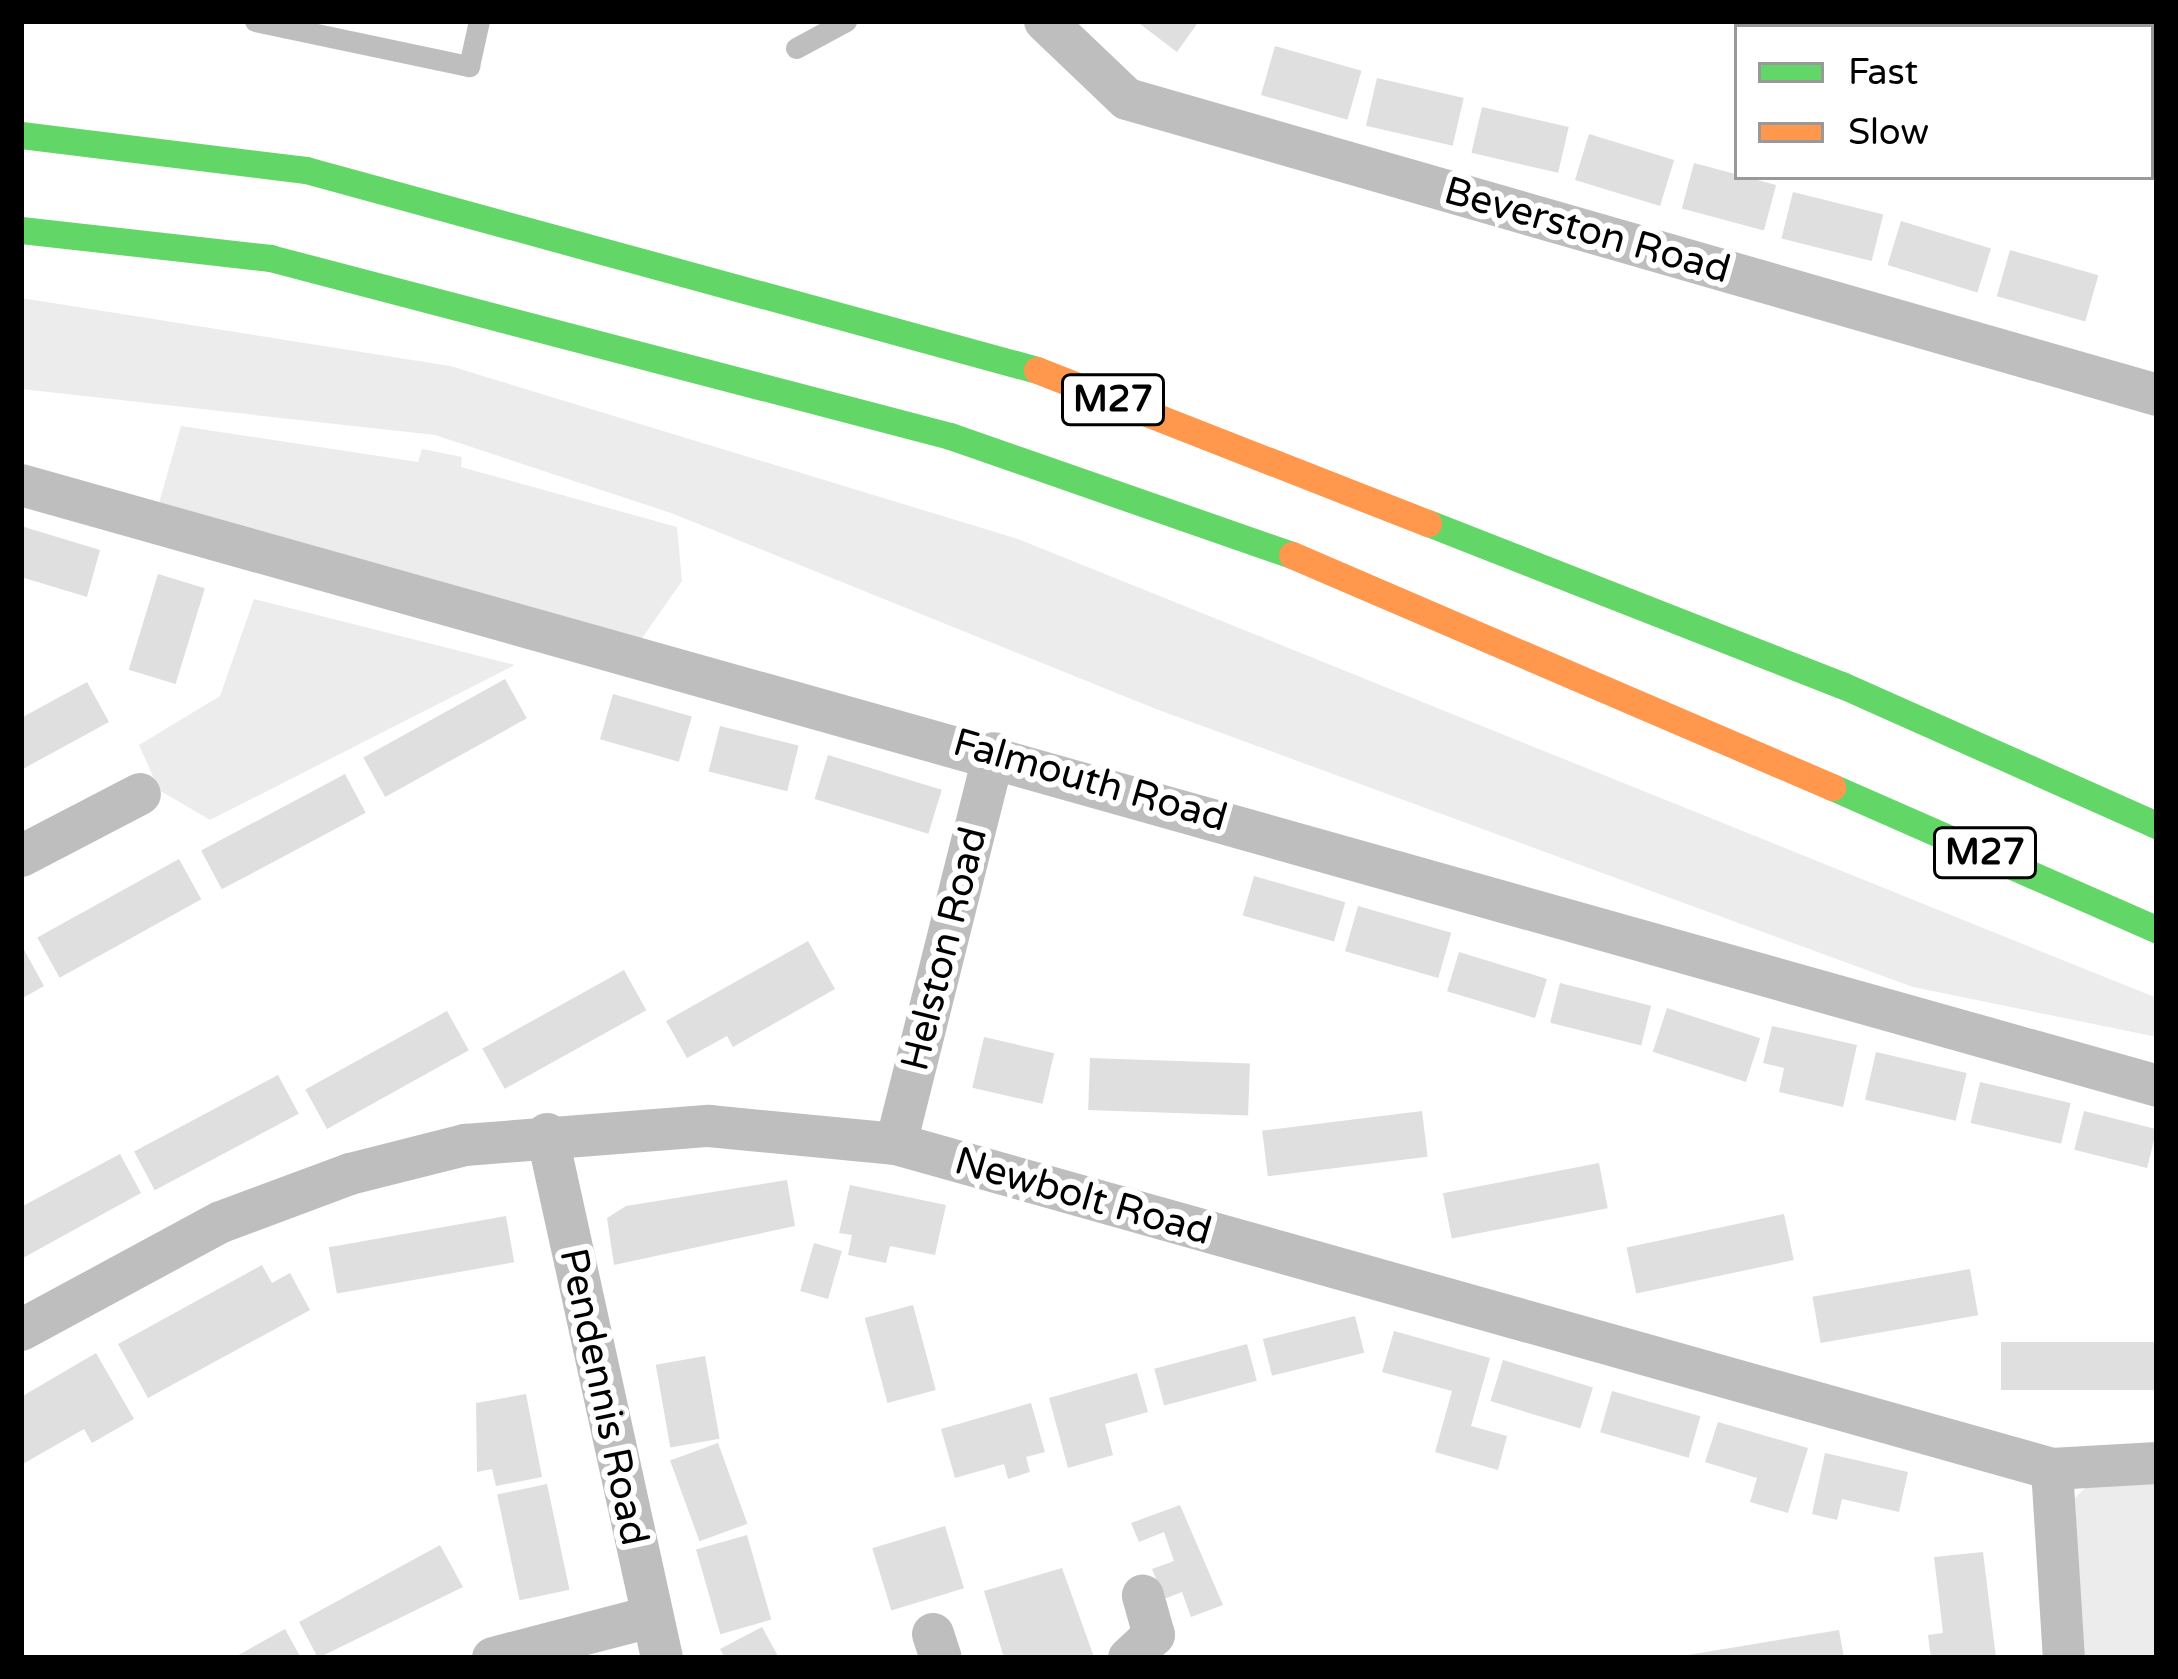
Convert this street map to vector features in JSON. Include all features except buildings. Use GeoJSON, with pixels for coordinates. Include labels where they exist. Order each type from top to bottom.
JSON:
{"type":"FeatureCollection","features":[{"type":"Feature","properties":{"kind":"highway","name":"M27"},"geometry":{"type":"LineString","coordinates":[[21,134],[306,170],[976,346],[1842,685],[2157,825]]}},
{"type":"Feature","properties":{"kind":"highway","name":"M27"},"geometry":{"type":"LineString","coordinates":[[21,230],[270,258],[950,436],[1354,577],[2157,930]]}},
{"type":"Feature","properties":{"kind":"street","name":"Beverston Road"},"geometry":{"type":"LineString","coordinates":[[1045,21],[1127,99],[2157,394]]}},
{"type":"Feature","properties":{"kind":"street","name":"Falmouth Road"},"geometry":{"type":"LineString","coordinates":[[21,485],[994,753],[2157,1085]]}},
{"type":"Feature","properties":{"kind":"street","name":"Helston Road"},"geometry":{"type":"LineString","coordinates":[[896,1144],[994,753]]}},
{"type":"Feature","properties":{"kind":"street"},"geometry":{"type":"LineString","coordinates":[[21,856],[140,794]]}},
{"type":"Feature","properties":{"kind":"street","name":"Newbolt Road"},"geometry":{"type":"LineString","coordinates":[[21,1330],[243,1214],[373,1168],[547,1134],[709,1126],[896,1144],[2052,1469],[2157,1463]]}},
{"type":"Feature","properties":{"kind":"street","name":"Pendennis Road"},"geometry":{"type":"LineString","coordinates":[[547,1134],[662,1658]]}},
{"type":"Feature","properties":{"kind":"street"},"geometry":{"type":"LineString","coordinates":[[2052,1469],[2063,1658]]}},
{"type":"Feature","properties":{"kind":"street"},"geometry":{"type":"LineString","coordinates":[[1129,1658],[1154,1635],[1144,1596]]}},
{"type":"Feature","properties":{"kind":"street"},"geometry":{"type":"LineString","coordinates":[[493,1658],[650,1617]]}},
{"type":"Feature","properties":{"kind":"lane"},"geometry":{"type":"LineString","coordinates":[[255,21],[470,66],[479,21]]}},
{"type":"Feature","properties":{"kind":"lane"},"geometry":{"type":"LineString","coordinates":[[796,48],[846,21]]}},
{"type":"Feature","properties":{"kind":"shaded area"},"geometry":{"type":"Polygon","coordinates":[[[21,298],[450,366],[1018,539],[2157,998],[2157,1037],[1913,987],[1156,709],[671,513],[435,435],[21,389],[21,298]]]}},
{"type":"Feature","properties":{"kind":"shaded area"},"geometry":{"type":"Polygon","coordinates":[[[181,426],[418,462],[422,449],[462,457],[461,467],[677,527],[682,581],[640,641],[159,503],[181,426]]]}},
{"type":"Feature","properties":{"kind":"shaded area"},"geometry":{"type":"Polygon","coordinates":[[[254,599],[515,665],[210,820],[159,790],[139,745],[220,696],[254,599]]]}},
{"type":"Feature","properties":{"kind":"shaded area"},"geometry":{"type":"Polygon","coordinates":[[[2157,1479],[2157,1658],[2083,1658],[2075,1498],[2091,1482],[2157,1479]]]}},
{"type":"Feature","properties":{"kind":"traffic: fast"},"geometry":{"type":"LineString","coordinates":[[21,135],[306,170],[1037,370]]}},
{"type":"Feature","properties":{"kind":"traffic: fast"},"geometry":{"type":"LineString","coordinates":[[21,230],[270,258],[950,436],[1292,555]]}},
{"type":"Feature","properties":{"kind":"traffic: fast"},"geometry":{"type":"LineString","coordinates":[[1428,523],[1842,685],[2157,825]]}},
{"type":"Feature","properties":{"kind":"traffic: fast"},"geometry":{"type":"LineString","coordinates":[[1832,787],[2157,930]]}},
{"type":"Feature","properties":{"kind":"traffic: slow"},"geometry":{"type":"LineString","coordinates":[[1037,370],[1428,523]]}},
{"type":"Feature","properties":{"kind":"traffic: slow"},"geometry":{"type":"LineString","coordinates":[[1292,555],[1832,787]]}}]}
